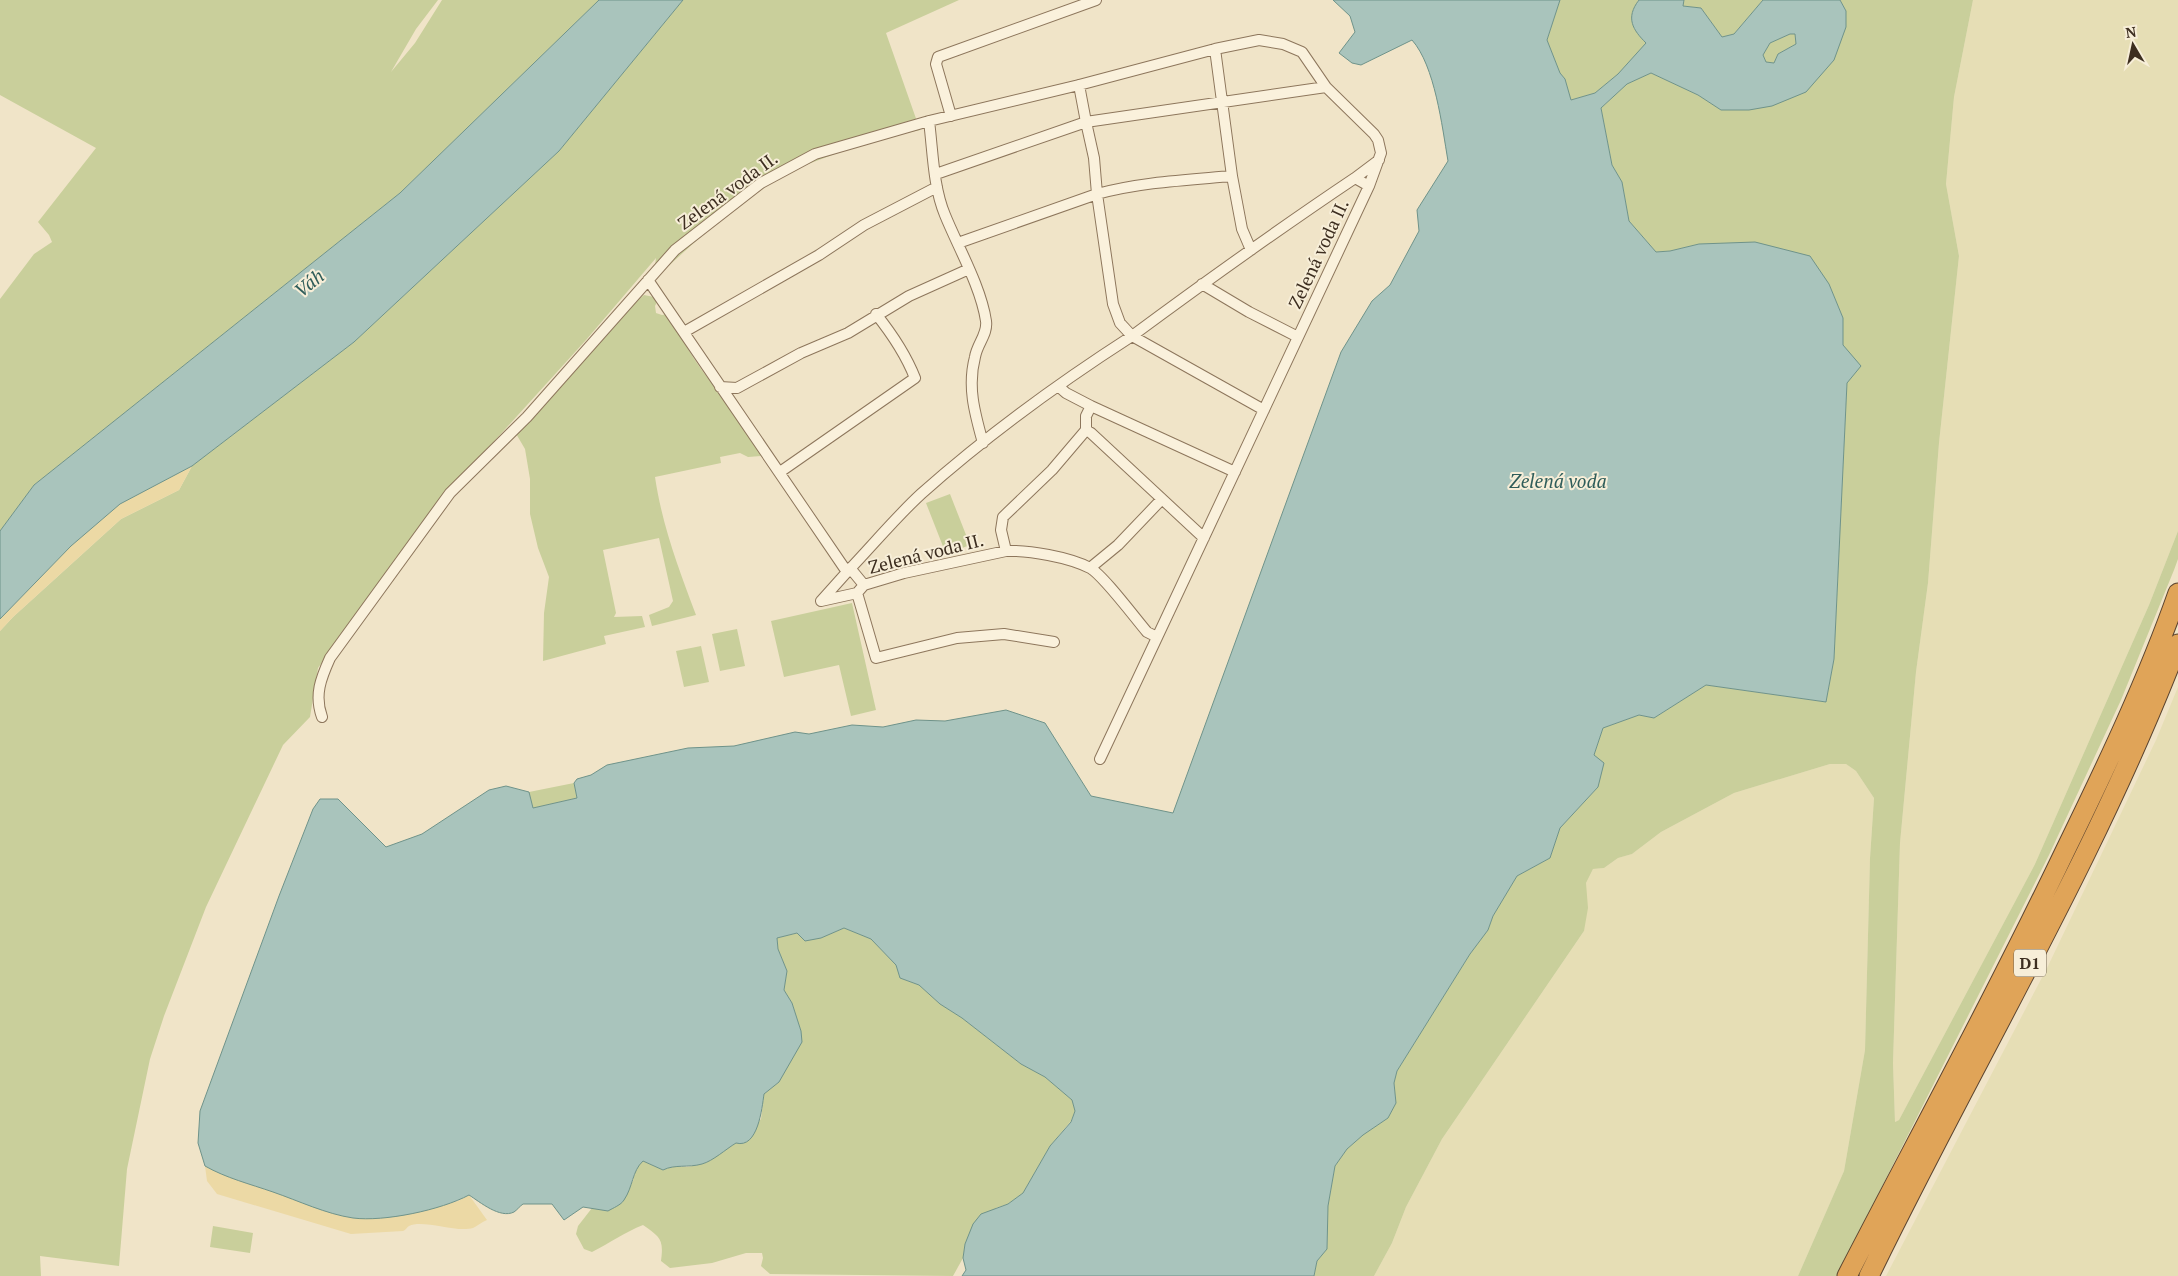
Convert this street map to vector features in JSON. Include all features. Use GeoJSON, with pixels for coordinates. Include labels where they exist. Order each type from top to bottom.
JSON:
{"type":"FeatureCollection","features":[{"type":"Feature","properties":{"kind":"highway","name":"D1"},"geometry":{"type":"LineString","coordinates":[[1847,1276],[2066,850],[2128,717],[2155,655],[2178,593]]}},
{"type":"Feature","properties":{"kind":"highway","name":"D1"},"geometry":{"type":"LineString","coordinates":[[1869,1276],[2097,829],[2141,734],[2178,644]]}},
{"type":"Feature","properties":{"kind":"street"},"geometry":{"type":"LineString","coordinates":[[950,116],[936,64],[938,57],[1096,0]]}},
{"type":"Feature","properties":{"kind":"street","name":"Zelená voda II."},"geometry":{"type":"LineString","coordinates":[[849,570],[822,538],[780,472],[648,280],[675,250],[761,183],[785,168],[815,154],[929,121],[1079,85],[1215,49],[1259,40],[1295,48],[1308,59],[1326,87],[1374,134],[1380,147],[1379,160],[1369,186],[1100,759]]}},
{"type":"Feature","properties":{"kind":"street"},"geometry":{"type":"LineString","coordinates":[[1215,49],[1224,103],[1232,176],[1242,229],[1251,250]]}},
{"type":"Feature","properties":{"kind":"street"},"geometry":{"type":"LineString","coordinates":[[1079,85],[1094,158],[1096,194],[1113,304],[1120,323],[1132,336],[1264,410]]}},
{"type":"Feature","properties":{"kind":"street"},"geometry":{"type":"LineString","coordinates":[[936,174],[1086,122],[1326,87]]}},
{"type":"Feature","properties":{"kind":"street"},"geometry":{"type":"LineString","coordinates":[[929,121],[937,187],[945,215],[969,269],[987,325],[986,332],[974,358],[971,387],[972,400],[983,443]]}},
{"type":"Feature","properties":{"kind":"street","name":"Zelená voda II."},"geometry":{"type":"LineString","coordinates":[[1090,568],[1057,558],[1006,551],[904,573],[821,601],[920,495],[983,443],[1058,386],[1132,336],[1202,284],[1379,160]]}},
{"type":"Feature","properties":{"kind":"street"},"geometry":{"type":"LineString","coordinates":[[958,243],[1096,194],[1119,188],[1232,176]]}},
{"type":"Feature","properties":{"kind":"street","name":"Zelená voda II."},"geometry":{"type":"LineString","coordinates":[[1355,178],[1369,186]]}},
{"type":"Feature","properties":{"kind":"street"},"geometry":{"type":"LineString","coordinates":[[684,332],[819,255],[864,225],[937,187]]}},
{"type":"Feature","properties":{"kind":"street"},"geometry":{"type":"LineString","coordinates":[[720,387],[737,388],[801,353],[848,333],[876,314],[909,296],[969,269]]}},
{"type":"Feature","properties":{"kind":"street"},"geometry":{"type":"LineString","coordinates":[[322,717],[318,704],[320,680],[335,651],[450,493],[527,417],[648,280]]}},
{"type":"Feature","properties":{"kind":"street","name":"Zelená voda II."},"geometry":{"type":"LineString","coordinates":[[1202,284],[1249,312],[1298,337]]}},
{"type":"Feature","properties":{"kind":"street"},"geometry":{"type":"LineString","coordinates":[[780,472],[915,378],[910,364],[890,330],[876,314]]}},
{"type":"Feature","properties":{"kind":"street"},"geometry":{"type":"LineString","coordinates":[[1058,386],[1066,393],[1091,406],[1235,472]]}},
{"type":"Feature","properties":{"kind":"street"},"geometry":{"type":"LineString","coordinates":[[731,403],[737,388]]}},
{"type":"Feature","properties":{"kind":"street","name":"Zelená voda II."},"geometry":{"type":"LineString","coordinates":[[1006,551],[1001,530],[1003,517],[1052,470],[1086,430],[1086,416],[1091,406]]}},
{"type":"Feature","properties":{"kind":"street"},"geometry":{"type":"LineString","coordinates":[[1086,430],[1204,538]]}},
{"type":"Feature","properties":{"kind":"street"},"geometry":{"type":"LineString","coordinates":[[1157,637],[1147,632],[1090,568],[1118,545],[1161,500]]}},
{"type":"Feature","properties":{"kind":"street"},"geometry":{"type":"LineString","coordinates":[[849,570],[861,589]]}},
{"type":"Feature","properties":{"kind":"street","name":"Zelená voda II."},"geometry":{"type":"LineString","coordinates":[[861,589],[876,658],[957,638],[1004,634],[1054,642]]}},
{"type":"Feature","properties":{"kind":"shaded area"},"geometry":{"type":"Polygon","coordinates":[[[1973,0],[2178,0],[2178,531],[2149,605],[2035,864],[1899,1120],[1895,1122],[1893,1063],[1900,843],[1916,672],[1928,583],[1939,443],[1959,256],[1946,184],[1954,97],[1973,0]]]}},
{"type":"Feature","properties":{"kind":"shaded area"},"geometry":{"type":"Polygon","coordinates":[[[2178,687],[2178,1276],[1886,1276],[2048,966],[2156,740],[2178,687]]]}},
{"type":"Feature","properties":{"kind":"shaded area"},"geometry":{"type":"Polygon","coordinates":[[[1830,764],[1846,764],[1856,771],[1874,798],[1870,858],[1865,1050],[1844,1171],[1798,1276],[1374,1276],[1392,1243],[1406,1207],[1442,1139],[1584,931],[1586,883],[1593,869],[1604,868],[1618,858],[1632,854],[1661,832],[1734,793],[1830,764]]]}},
{"type":"Feature","properties":{"kind":"green space"},"geometry":{"type":"Polygon","coordinates":[[[0,0],[438,0],[416,29],[391,72],[415,43],[442,0],[599,0],[400,193],[34,485],[0,531],[0,299],[34,254],[52,242],[49,235],[38,222],[96,148],[0,95],[0,0]]]}},
{"type":"Feature","properties":{"kind":"green space"},"geometry":{"type":"Polygon","coordinates":[[[683,0],[959,0],[886,33],[920,130],[867,142],[784,173],[718,221],[653,280],[656,258],[412,536],[318,668],[310,717],[283,745],[206,907],[164,1016],[150,1059],[127,1169],[119,1266],[40,1256],[41,1276],[0,1276],[0,631],[121,519],[179,490],[192,466],[354,342],[559,151],[683,0]]]}},
{"type":"Feature","properties":{"kind":"green space"},"geometry":{"type":"Polygon","coordinates":[[[1560,0],[1639,0],[1637,2],[1647,43],[1618,74],[1595,93],[1571,100],[1565,79],[1560,73],[1547,40],[1560,0]]]}},
{"type":"Feature","properties":{"kind":"green space"},"geometry":{"type":"Polygon","coordinates":[[[1684,0],[1763,0],[1734,34],[1722,37],[1701,8],[1683,6],[1684,0]]]}},
{"type":"Feature","properties":{"kind":"green space"},"geometry":{"type":"Polygon","coordinates":[[[1840,0],[1973,0],[1954,97],[1946,184],[1959,256],[1939,443],[1928,583],[1916,672],[1900,843],[1893,1063],[1895,1122],[1899,1120],[2035,864],[2149,605],[2178,531],[2178,559],[2121,700],[2049,855],[1837,1276],[1798,1276],[1844,1171],[1865,1050],[1870,858],[1874,798],[1856,771],[1846,764],[1830,764],[1734,793],[1661,832],[1632,854],[1618,858],[1604,868],[1593,869],[1586,883],[1588,908],[1584,931],[1442,1139],[1406,1207],[1392,1243],[1374,1276],[1314,1276],[1317,1261],[1327,1249],[1328,1206],[1335,1166],[1347,1149],[1363,1135],[1388,1118],[1396,1103],[1394,1083],[1397,1071],[1470,954],[1488,930],[1493,916],[1517,876],[1550,858],[1560,828],[1598,787],[1594,755],[1603,728],[1639,715],[1654,718],[1706,685],[1826,702],[1834,658],[1847,382],[1843,345],[1843,318],[1829,284],[1699,244],[1670,251],[1656,252],[1629,221],[1622,182],[1612,165],[1601,108],[1627,84],[1651,73],[1698,95],[1721,110],[1846,11],[1840,0]]]}},
{"type":"Feature","properties":{"kind":"green space"},"geometry":{"type":"Polygon","coordinates":[[[1790,34],[1795,34],[1796,44],[1778,54],[1774,63],[1766,62],[1763,55],[1770,43],[1790,34]]]}},
{"type":"Feature","properties":{"kind":"green space"},"geometry":{"type":"Polygon","coordinates":[[[644,295],[654,297],[657,302],[655,306],[656,313],[667,314],[694,358],[741,423],[761,456],[748,457],[740,453],[720,457],[721,463],[655,477],[658,495],[677,564],[696,615],[652,626],[649,615],[669,607],[673,601],[659,538],[603,550],[616,613],[614,617],[642,616],[645,627],[604,636],[606,644],[543,661],[544,613],[549,577],[538,548],[530,514],[530,479],[525,449],[515,432],[627,309],[644,295]]]}},
{"type":"Feature","properties":{"kind":"green space"},"geometry":{"type":"Polygon","coordinates":[[[950,494],[970,545],[946,554],[926,503],[950,494]]]}},
{"type":"Feature","properties":{"kind":"green space"},"geometry":{"type":"Polygon","coordinates":[[[852,603],[876,710],[851,716],[839,665],[784,677],[771,621],[852,603]]]}},
{"type":"Feature","properties":{"kind":"green space"},"geometry":{"type":"Polygon","coordinates":[[[737,629],[745,666],[720,671],[712,634],[737,629]]]}},
{"type":"Feature","properties":{"kind":"green space"},"geometry":{"type":"Polygon","coordinates":[[[701,646],[709,682],[684,687],[676,651],[701,646]]]}},
{"type":"Feature","properties":{"kind":"green space"},"geometry":{"type":"Polygon","coordinates":[[[574,783],[577,798],[533,808],[529,792],[574,783]]]}},
{"type":"Feature","properties":{"kind":"green space"},"geometry":{"type":"Polygon","coordinates":[[[844,928],[871,939],[896,965],[900,978],[919,985],[940,1004],[962,1018],[1021,1064],[1045,1077],[1072,1100],[1075,1111],[1071,1121],[1050,1146],[1023,1193],[1008,1204],[996,1208],[965,1244],[963,1258],[953,1276],[770,1274],[761,1266],[762,1253],[746,1253],[712,1263],[670,1268],[661,1261],[662,1248],[660,1239],[643,1225],[592,1252],[584,1249],[576,1234],[578,1226],[592,1208],[608,1211],[633,1181],[636,1168],[643,1161],[663,1170],[672,1166],[688,1167],[705,1163],[736,1143],[761,1119],[764,1094],[779,1082],[801,1031],[792,1003],[784,990],[787,971],[778,949],[777,938],[798,933],[821,938],[844,928]]]}},
{"type":"Feature","properties":{"kind":"green space"},"geometry":{"type":"Polygon","coordinates":[[[213,1226],[253,1233],[250,1253],[210,1247],[213,1226]]]}},
{"type":"Feature","properties":{"kind":"sand"},"geometry":{"type":"Polygon","coordinates":[[[192,466],[179,490],[121,519],[0,631],[0,619],[71,546],[120,504],[192,466]]]}},
{"type":"Feature","properties":{"kind":"sand"},"geometry":{"type":"Polygon","coordinates":[[[205,1166],[352,1218],[383,1218],[458,1201],[469,1195],[487,1220],[473,1228],[466,1229],[415,1224],[403,1231],[351,1234],[217,1194],[207,1181],[205,1166]]]}},
{"type":"Feature","properties":{"kind":"water","name":"Váh"},"geometry":{"type":"Polygon","coordinates":[[[599,0],[683,0],[559,151],[354,342],[192,466],[120,504],[71,546],[0,619],[0,531],[34,485],[400,193],[599,0]]]}},
{"type":"Feature","properties":{"kind":"water","name":"Zelená voda"},"geometry":{"type":"Polygon","coordinates":[[[1333,0],[1560,0],[1547,40],[1560,73],[1565,79],[1571,100],[1595,93],[1618,74],[1646,43],[1637,33],[1632,23],[1632,12],[1639,0],[1684,0],[1683,6],[1701,8],[1722,37],[1734,34],[1763,0],[1840,0],[1846,11],[1846,27],[1834,60],[1806,92],[1772,106],[1749,110],[1721,110],[1698,95],[1651,73],[1627,84],[1601,108],[1612,165],[1622,182],[1629,221],[1656,252],[1670,251],[1699,244],[1755,242],[1810,256],[1829,284],[1843,318],[1843,345],[1861,366],[1847,383],[1834,659],[1826,702],[1706,685],[1654,718],[1639,715],[1603,728],[1594,755],[1604,763],[1598,787],[1560,828],[1550,858],[1517,876],[1493,916],[1488,930],[1470,954],[1397,1071],[1394,1083],[1396,1103],[1388,1118],[1363,1135],[1347,1149],[1335,1166],[1328,1206],[1327,1249],[1317,1261],[1314,1276],[962,1276],[966,1270],[963,1258],[965,1244],[973,1224],[981,1214],[1008,1204],[1023,1193],[1050,1146],[1071,1122],[1075,1111],[1072,1100],[1045,1077],[1021,1064],[962,1018],[940,1004],[919,985],[900,978],[896,965],[871,939],[844,928],[821,938],[805,941],[797,933],[777,938],[778,949],[787,971],[784,990],[792,1003],[801,1031],[802,1042],[779,1082],[764,1094],[758,1126],[749,1140],[743,1143],[736,1143],[711,1160],[697,1165],[672,1167],[663,1170],[643,1161],[637,1169],[624,1200],[608,1211],[583,1207],[564,1220],[552,1204],[523,1204],[514,1212],[508,1214],[490,1209],[469,1195],[412,1214],[366,1219],[353,1218],[313,1207],[205,1166],[198,1143],[200,1111],[279,896],[313,809],[320,799],[338,799],[386,847],[422,834],[489,790],[506,786],[529,792],[533,808],[577,798],[574,783],[577,779],[591,775],[607,765],[688,748],[734,746],[795,732],[809,734],[852,725],[883,727],[916,720],[945,721],[1006,710],[1045,723],[1091,796],[1173,813],[1341,352],[1372,301],[1390,285],[1419,231],[1417,210],[1448,161],[1432,80],[1420,51],[1412,40],[1361,65],[1352,63],[1339,53],[1355,32],[1350,16],[1333,0]],[[1790,34],[1770,43],[1763,55],[1766,62],[1774,63],[1778,54],[1796,44],[1795,34],[1790,34]]]}}]}
